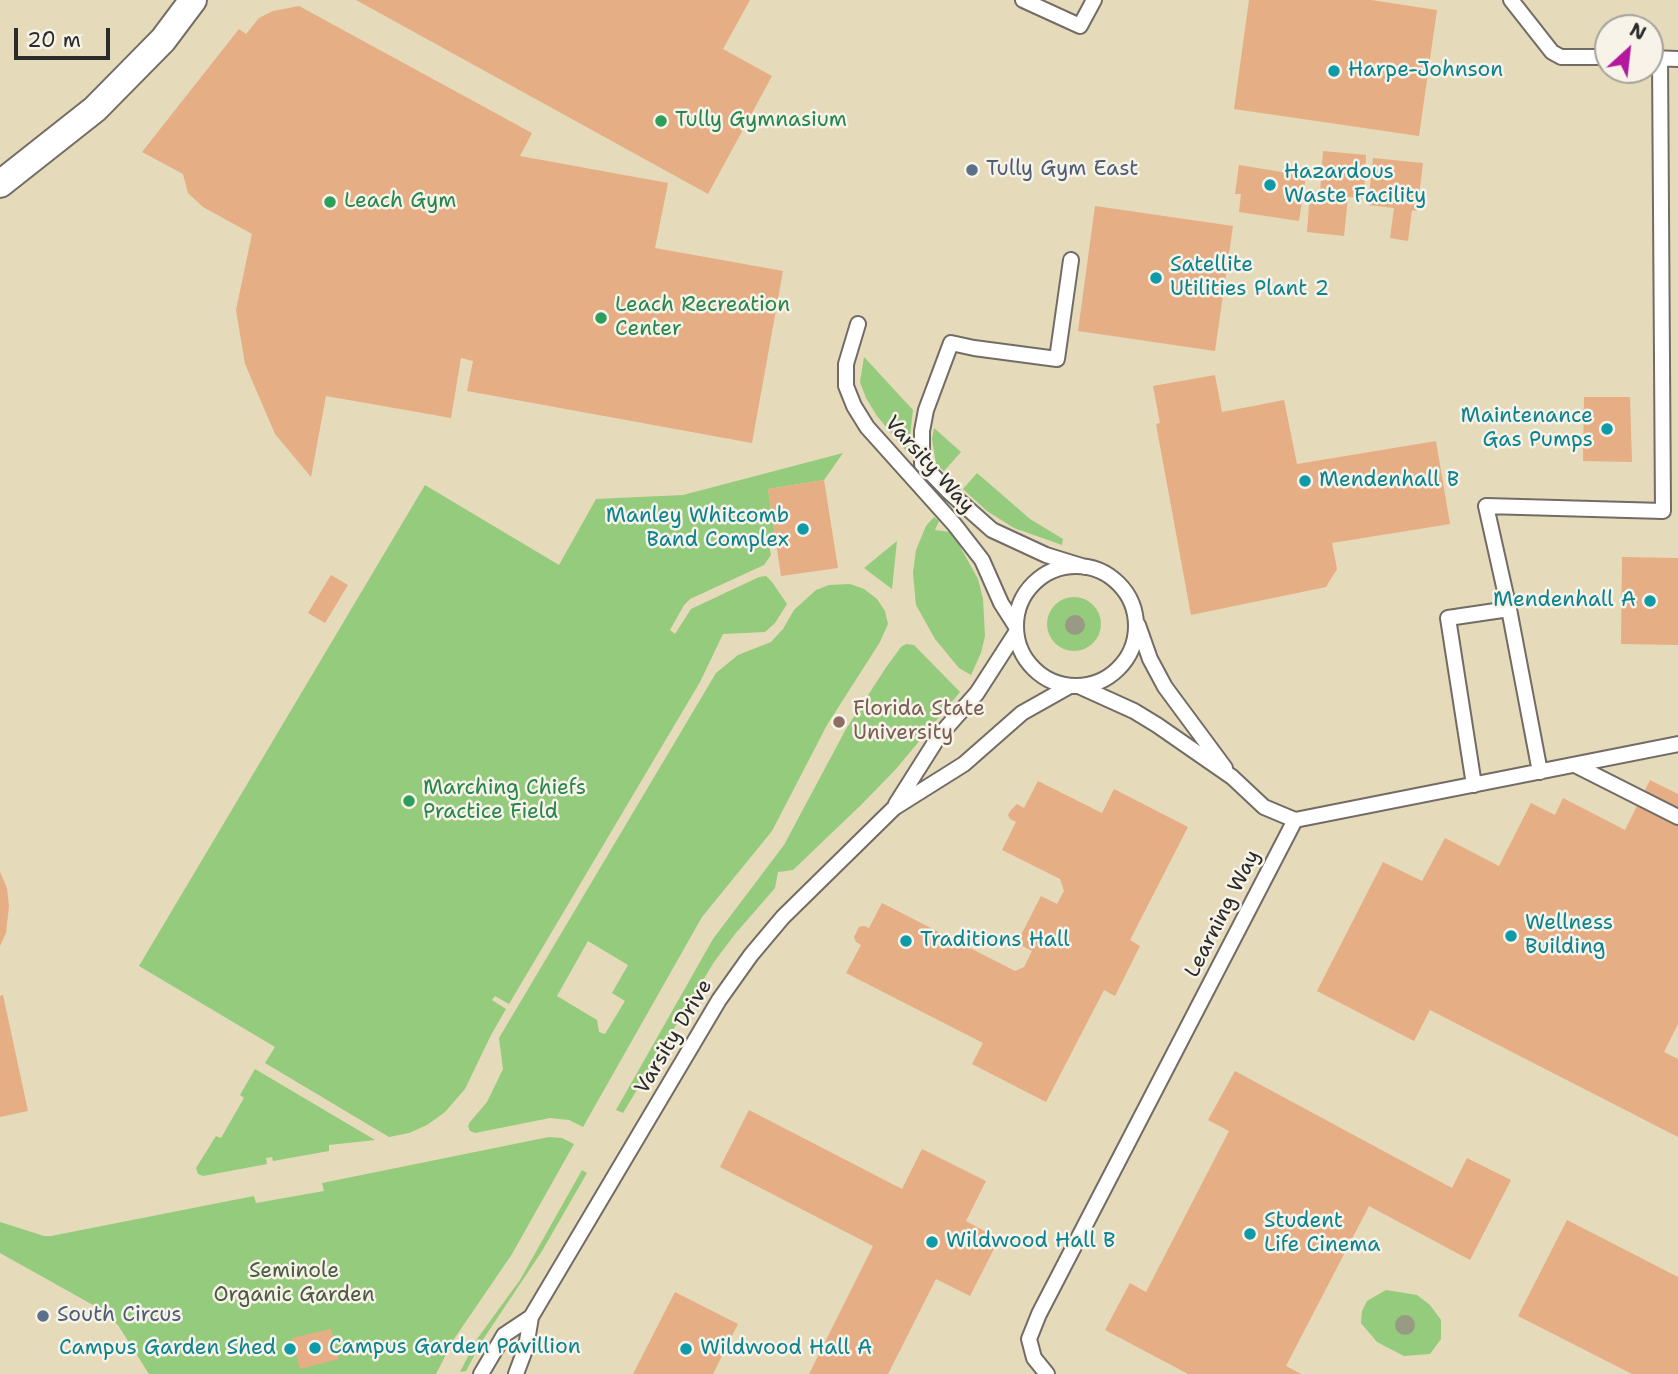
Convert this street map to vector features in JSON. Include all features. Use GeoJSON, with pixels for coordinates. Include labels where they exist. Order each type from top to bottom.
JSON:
{"type":"FeatureCollection","features":[{"type":"Feature","properties":{"kind":"street"},"geometry":{"type":"LineString","coordinates":[[0,184],[95,109],[163,40],[193,0]]}},
{"type":"Feature","properties":{"kind":"lane"},"geometry":{"type":"LineString","coordinates":[[1023,0],[1080,26],[1094,0]]}},
{"type":"Feature","properties":{"kind":"lane"},"geometry":{"type":"LineString","coordinates":[[1511,0],[1552,52],[1561,57],[1594,57]]}},
{"type":"Feature","properties":{"kind":"lane"},"geometry":{"type":"LineString","coordinates":[[1540,772],[1509,608],[1486,506],[1662,511],[1655,84]]}},
{"type":"Feature","properties":{"kind":"lane","name":"Varsity Way"},"geometry":{"type":"LineString","coordinates":[[1071,260],[1057,359],[951,343],[926,410],[922,431],[922,464],[992,530],[1046,555],[1085,567]]}},
{"type":"Feature","properties":{"kind":"lane","name":"Varsity Way"},"geometry":{"type":"LineString","coordinates":[[858,324],[846,364],[846,386],[854,406],[867,427],[954,524],[982,560],[1015,630]]}},
{"type":"Feature","properties":{"kind":"lane"},"geometry":{"type":"LineString","coordinates":[[1232,777],[1165,687],[1150,659],[1130,600],[1118,583],[1104,573],[1085,567],[1065,567],[1047,573],[1029,588],[1018,607],[1015,630],[1032,667],[1049,680],[1075,686],[1134,711],[1232,777],[1264,807],[1295,820],[1678,744]]}},
{"type":"Feature","properties":{"kind":"lane"},"geometry":{"type":"LineString","coordinates":[[1474,785],[1448,618],[1509,608]]}},
{"type":"Feature","properties":{"kind":"lane"},"geometry":{"type":"LineString","coordinates":[[1075,686],[1092,684],[1112,674],[1125,661],[1134,641],[1136,620]]}},
{"type":"Feature","properties":{"kind":"lane","name":"Varsity Drive"},"geometry":{"type":"LineString","coordinates":[[894,808],[939,736],[977,693],[1015,630]]}},
{"type":"Feature","properties":{"kind":"lane","name":"Varsity Drive"},"geometry":{"type":"LineString","coordinates":[[516,1374],[526,1347],[531,1317],[719,1000],[751,955],[783,917],[894,808],[964,764],[1022,713],[1075,686]]}},
{"type":"Feature","properties":{"kind":"lane"},"geometry":{"type":"LineString","coordinates":[[1575,765],[1678,817]]}},
{"type":"Feature","properties":{"kind":"lane","name":"Learning Way"},"geometry":{"type":"LineString","coordinates":[[1047,1374],[1034,1359],[1029,1339],[1039,1314],[1295,820]]}},
{"type":"Feature","properties":{"kind":"lane","name":"Varsity Drive"},"geometry":{"type":"LineString","coordinates":[[481,1374],[504,1335],[531,1317]]}},
{"type":"Feature","properties":{"kind":"shaded area","name":"Florida State University"},"geometry":{"type":"Polygon","coordinates":[[[0,0],[1678,0],[1678,1374],[0,1374],[0,0]]]}},
{"type":"Feature","properties":{"kind":"green space"},"geometry":{"type":"Polygon","coordinates":[[[864,357],[913,410],[908,453],[877,416],[866,398],[860,382],[864,357]]]}},
{"type":"Feature","properties":{"kind":"green space"},"geometry":{"type":"Polygon","coordinates":[[[934,428],[961,452],[944,471],[936,464],[932,439],[934,428]]]}},
{"type":"Feature","properties":{"kind":"green space","name":"Marching Chiefs Practice Field"},"geometry":{"type":"Polygon","coordinates":[[[843,453],[824,480],[768,489],[775,536],[769,546],[771,555],[764,565],[690,599],[684,605],[670,630],[675,634],[691,609],[759,577],[766,576],[787,604],[775,623],[765,632],[723,634],[700,682],[509,1004],[495,996],[492,1000],[506,1009],[465,1089],[445,1112],[427,1125],[409,1133],[389,1137],[265,1063],[275,1047],[139,966],[425,485],[559,565],[596,499],[683,495],[843,453]]]}},
{"type":"Feature","properties":{"kind":"green space"},"geometry":{"type":"Polygon","coordinates":[[[977,473],[1030,519],[1063,539],[1062,545],[1014,528],[987,511],[963,489],[977,473]]]}},
{"type":"Feature","properties":{"kind":"green space"},"geometry":{"type":"Polygon","coordinates":[[[934,517],[939,521],[935,530],[950,532],[958,543],[978,579],[983,599],[985,636],[971,675],[959,668],[935,639],[916,605],[913,573],[916,550],[926,526],[934,517]]]}},
{"type":"Feature","properties":{"kind":"green space"},"geometry":{"type":"Polygon","coordinates":[[[897,541],[892,589],[864,568],[897,541]]]}},
{"type":"Feature","properties":{"kind":"green space"},"geometry":{"type":"Polygon","coordinates":[[[850,584],[864,589],[877,599],[885,611],[888,624],[880,642],[827,725],[772,831],[702,917],[583,1127],[569,1120],[550,1118],[475,1133],[470,1131],[470,1122],[487,1102],[503,1069],[499,1038],[716,673],[738,655],[771,642],[783,629],[794,610],[816,590],[829,585],[850,584]],[[588,941],[557,996],[597,1020],[599,1032],[605,1034],[625,1001],[612,993],[628,965],[588,941]]]}},
{"type":"Feature","properties":{"kind":"green space"},"geometry":{"type":"Polygon","coordinates":[[[1074,597],[1093,605],[1101,624],[1093,643],[1074,651],[1055,643],[1047,624],[1055,605],[1074,597]]]}},
{"type":"Feature","properties":{"kind":"green space"},"geometry":{"type":"Polygon","coordinates":[[[906,644],[914,645],[960,692],[896,769],[862,804],[793,870],[778,872],[775,888],[714,962],[623,1113],[616,1110],[713,939],[784,845],[846,729],[887,666],[906,644]]]}},
{"type":"Feature","properties":{"kind":"green space"},"geometry":{"type":"Polygon","coordinates":[[[255,1069],[375,1140],[329,1145],[329,1151],[273,1161],[272,1157],[266,1158],[267,1164],[203,1176],[198,1174],[196,1168],[216,1136],[221,1138],[244,1098],[240,1095],[255,1069]]]}},
{"type":"Feature","properties":{"kind":"green space","name":"Seminole Organic Garden"},"geometry":{"type":"Polygon","coordinates":[[[549,1137],[562,1138],[574,1144],[512,1254],[454,1339],[436,1374],[149,1374],[118,1325],[93,1305],[0,1253],[0,1222],[51,1236],[254,1196],[256,1203],[324,1191],[322,1183],[549,1137]]]}},
{"type":"Feature","properties":{"kind":"green space"},"geometry":{"type":"Polygon","coordinates":[[[582,1170],[587,1173],[542,1251],[482,1341],[466,1371],[460,1372],[477,1339],[520,1280],[582,1170]]]}},
{"type":"Feature","properties":{"kind":"green space"},"geometry":{"type":"Polygon","coordinates":[[[1386,1290],[1417,1295],[1430,1305],[1441,1320],[1441,1339],[1430,1354],[1404,1356],[1377,1342],[1361,1323],[1362,1311],[1367,1301],[1386,1290]]]}},
{"type":"Feature","properties":{"kind":"building","name":"Tully Gymnasium"},"geometry":{"type":"Polygon","coordinates":[[[356,0],[750,0],[723,49],[772,76],[708,194],[356,0]]]}},
{"type":"Feature","properties":{"kind":"building","name":"Harpe-Johnson"},"geometry":{"type":"Polygon","coordinates":[[[1249,0],[1371,0],[1437,10],[1419,136],[1234,109],[1249,0]]]}},
{"type":"Feature","properties":{"kind":"building"},"geometry":{"type":"Polygon","coordinates":[[[299,6],[532,133],[520,156],[668,183],[655,248],[783,271],[752,443],[467,391],[473,361],[461,358],[451,418],[326,396],[311,477],[275,434],[245,364],[236,310],[252,234],[203,207],[188,193],[183,174],[142,152],[239,29],[246,34],[259,18],[273,11],[299,6]]]}},
{"type":"Feature","properties":{"kind":"building"},"geometry":{"type":"Polygon","coordinates":[[[1323,151],[1366,155],[1364,198],[1348,197],[1344,236],[1307,232],[1310,193],[1320,194],[1323,151]]]}},
{"type":"Feature","properties":{"kind":"building"},"geometry":{"type":"Polygon","coordinates":[[[1373,158],[1423,163],[1417,211],[1412,210],[1408,241],[1390,238],[1394,208],[1368,205],[1373,158]]]}},
{"type":"Feature","properties":{"kind":"building","name":"Hazardous Waste Facility"},"geometry":{"type":"Polygon","coordinates":[[[1239,165],[1306,176],[1299,221],[1239,212],[1241,194],[1235,194],[1239,165]]]}},
{"type":"Feature","properties":{"kind":"building","name":"Satellite Utilities Plant 2"},"geometry":{"type":"Polygon","coordinates":[[[1095,206],[1233,226],[1215,351],[1078,331],[1095,206]]]}},
{"type":"Feature","properties":{"kind":"building","name":"Mendenhall B"},"geometry":{"type":"Polygon","coordinates":[[[1215,375],[1222,412],[1284,400],[1297,464],[1436,441],[1450,524],[1332,543],[1337,569],[1326,587],[1191,615],[1156,424],[1160,423],[1153,386],[1215,375]]]}},
{"type":"Feature","properties":{"kind":"building","name":"Maintenance Gas Pumps"},"geometry":{"type":"Polygon","coordinates":[[[1584,397],[1630,397],[1632,462],[1583,461],[1584,397]]]}},
{"type":"Feature","properties":{"kind":"building","name":"Manley Whitcomb Band Complex"},"geometry":{"type":"Polygon","coordinates":[[[824,480],[838,568],[781,576],[768,489],[824,480]]]}},
{"type":"Feature","properties":{"kind":"building","name":"Mendenhall A"},"geometry":{"type":"Polygon","coordinates":[[[1622,557],[1678,558],[1678,645],[1621,644],[1622,557]]]}},
{"type":"Feature","properties":{"kind":"building"},"geometry":{"type":"Polygon","coordinates":[[[331,575],[348,585],[325,623],[308,613],[331,575]]]}},
{"type":"Feature","properties":{"kind":"building","name":"Wellness Building"},"geometry":{"type":"Polygon","coordinates":[[[1650,780],[1678,794],[1678,1024],[1664,1052],[1678,1059],[1678,1137],[1430,1010],[1414,1041],[1317,991],[1383,862],[1422,881],[1445,838],[1499,866],[1531,803],[1555,815],[1563,798],[1625,830],[1650,780]]]}},
{"type":"Feature","properties":{"kind":"building","name":"Traditions Hall"},"geometry":{"type":"Polygon","coordinates":[[[1038,781],[1102,813],[1114,789],[1188,827],[1130,940],[1140,946],[1115,996],[1104,990],[1046,1102],[972,1064],[983,1043],[846,973],[861,945],[854,937],[859,927],[869,928],[882,903],[1015,971],[1024,967],[1032,951],[1017,943],[1041,896],[1057,904],[1064,891],[1060,879],[1002,850],[1016,822],[1008,815],[1017,804],[1024,808],[1038,781]]]}},
{"type":"Feature","properties":{"kind":"building"},"geometry":{"type":"Polygon","coordinates":[[[0,872],[7,888],[9,906],[6,933],[0,946],[0,872]]]}},
{"type":"Feature","properties":{"kind":"building"},"geometry":{"type":"Polygon","coordinates":[[[3,995],[28,1111],[0,1117],[0,996],[3,995]]]}},
{"type":"Feature","properties":{"kind":"building"},"geometry":{"type":"Polygon","coordinates":[[[1235,1071],[1452,1188],[1467,1158],[1511,1180],[1470,1260],[1369,1206],[1286,1366],[1301,1374],[1188,1374],[1105,1330],[1130,1283],[1146,1292],[1229,1131],[1208,1120],[1235,1071]]]}},
{"type":"Feature","properties":{"kind":"building","name":"Wildwood Hall B"},"geometry":{"type":"Polygon","coordinates":[[[749,1110],[902,1189],[922,1149],[986,1181],[966,1221],[999,1239],[970,1296],[936,1279],[888,1374],[809,1374],[873,1246],[720,1167],[749,1110]]]}},
{"type":"Feature","properties":{"kind":"building"},"geometry":{"type":"Polygon","coordinates":[[[1567,1220],[1678,1277],[1678,1374],[1632,1374],[1518,1316],[1567,1220]]]}},
{"type":"Feature","properties":{"kind":"building","name":"Wildwood Hall A"},"geometry":{"type":"Polygon","coordinates":[[[675,1292],[738,1324],[713,1374],[633,1374],[675,1292]]]}},
{"type":"Feature","properties":{"kind":"building","name":"Campus Garden Pavillion"},"geometry":{"type":"Polygon","coordinates":[[[331,1329],[339,1359],[300,1369],[296,1354],[286,1356],[283,1344],[293,1342],[292,1338],[331,1329]]]}},
{"type":"Feature","properties":{"kind":"place","name":"Harpe-Johnson"},"geometry":{"type":"Point","coordinates":[1334,71]}},
{"type":"Feature","properties":{"kind":"place","name":"Tully Gymnasium"},"geometry":{"type":"Point","coordinates":[661,121]}},
{"type":"Feature","properties":{"kind":"place","name":"Tully Gym East"},"geometry":{"type":"Point","coordinates":[972,170]}},
{"type":"Feature","properties":{"kind":"place","name":"Hazardous Waste Facility"},"geometry":{"type":"Point","coordinates":[1270,185]}},
{"type":"Feature","properties":{"kind":"place","name":"Leach Gym"},"geometry":{"type":"Point","coordinates":[330,202]}},
{"type":"Feature","properties":{"kind":"place","name":"Satellite Utilities Plant 2"},"geometry":{"type":"Point","coordinates":[1156,278]}},
{"type":"Feature","properties":{"kind":"place","name":"Leach Recreation Center"},"geometry":{"type":"Point","coordinates":[601,318]}},
{"type":"Feature","properties":{"kind":"place","name":"Maintenance Gas Pumps"},"geometry":{"type":"Point","coordinates":[1607,429]}},
{"type":"Feature","properties":{"kind":"place","name":"Mendenhall B"},"geometry":{"type":"Point","coordinates":[1305,481]}},
{"type":"Feature","properties":{"kind":"place","name":"Manley Whitcomb Band Complex"},"geometry":{"type":"Point","coordinates":[803,529]}},
{"type":"Feature","properties":{"kind":"place","name":"Mendenhall A"},"geometry":{"type":"Point","coordinates":[1650,601]}},
{"type":"Feature","properties":{"kind":"place","name":"Florida State University"},"geometry":{"type":"Point","coordinates":[839,722]}},
{"type":"Feature","properties":{"kind":"place","name":"Marching Chiefs Practice Field"},"geometry":{"type":"Point","coordinates":[409,801]}},
{"type":"Feature","properties":{"kind":"place","name":"Wellness Building"},"geometry":{"type":"Point","coordinates":[1511,936]}},
{"type":"Feature","properties":{"kind":"place","name":"Traditions Hall"},"geometry":{"type":"Point","coordinates":[906,941]}},
{"type":"Feature","properties":{"kind":"place","name":"Student Life Cinema"},"geometry":{"type":"Point","coordinates":[1250,1234]}},
{"type":"Feature","properties":{"kind":"place","name":"Wildwood Hall B"},"geometry":{"type":"Point","coordinates":[932,1242]}},
{"type":"Feature","properties":{"kind":"place","name":"South Circus"},"geometry":{"type":"Point","coordinates":[43,1316]}},
{"type":"Feature","properties":{"kind":"place","name":"Campus Garden Pavillion"},"geometry":{"type":"Point","coordinates":[315,1348]}},
{"type":"Feature","properties":{"kind":"place","name":"Campus Garden Shed"},"geometry":{"type":"Point","coordinates":[290,1349]}},
{"type":"Feature","properties":{"kind":"place","name":"Wildwood Hall A"},"geometry":{"type":"Point","coordinates":[686,1349]}}]}
